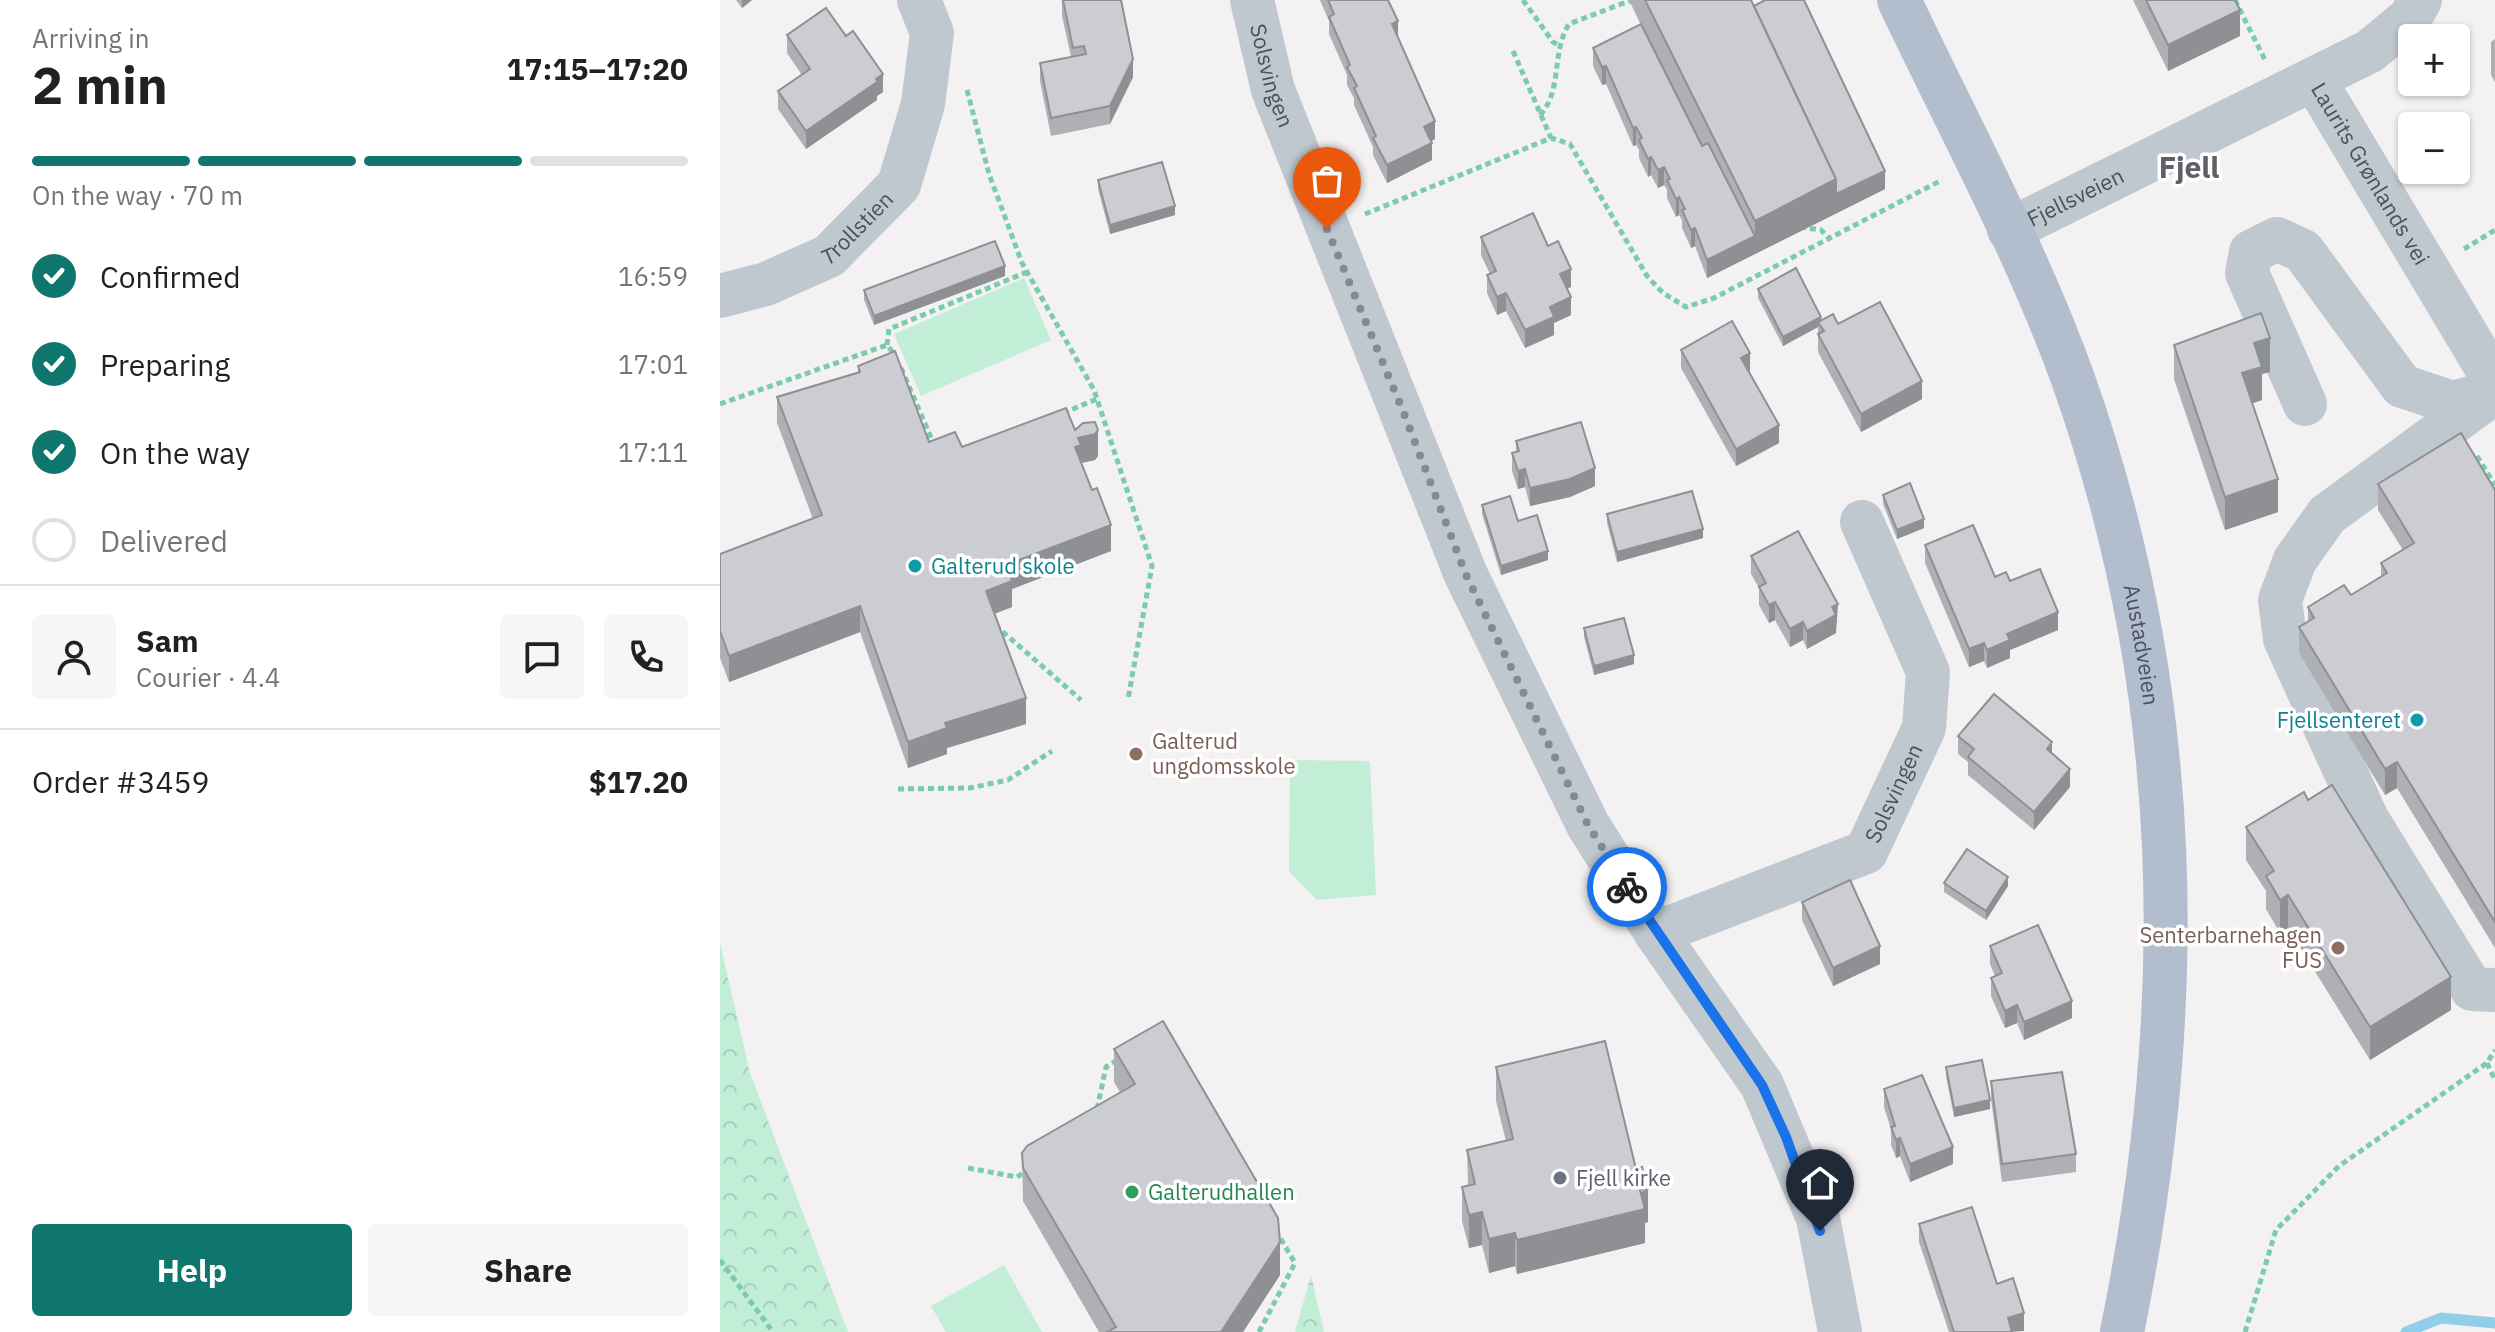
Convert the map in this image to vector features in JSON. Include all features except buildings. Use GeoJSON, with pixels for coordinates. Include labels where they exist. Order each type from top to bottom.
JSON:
{"type":"FeatureCollection","features":[{"type":"Feature","properties":{"kind":"main road","name":"Austadveien"},"geometry":{"type":"LineString","coordinates":[[1899,0],[2009,230],[2072,377],[2095,446],[2130,584],[2160,764],[2167,863],[2164,1042],[2156,1134],[2122,1332]]}},
{"type":"Feature","properties":{"kind":"street","name":"Trollstien"},"geometry":{"type":"LineString","coordinates":[[720,296],[766,284],[829,256],[899,185],[923,104],[932,33],[919,0]]}},
{"type":"Feature","properties":{"kind":"street","name":"Solsvingen"},"geometry":{"type":"LineString","coordinates":[[1252,0],[1273,90],[1466,575],[1588,825],[1656,933],[1762,1085],[1818,1218],[1840,1332]]}},
{"type":"Feature","properties":{"kind":"street","name":"Laurits Grønlands vei"},"geometry":{"type":"LineString","coordinates":[[2420,0],[2410,18],[2370,51],[2315,81],[2495,382]]}},
{"type":"Feature","properties":{"kind":"street","name":"Fjellsveien"},"geometry":{"type":"LineString","coordinates":[[2009,230],[2315,81]]}},
{"type":"Feature","properties":{"kind":"street"},"geometry":{"type":"LineString","coordinates":[[2305,404],[2247,273],[2251,252],[2277,239],[2303,251],[2402,386],[2453,403],[2495,391]]}},
{"type":"Feature","properties":{"kind":"street"},"geometry":{"type":"LineString","coordinates":[[2495,391],[2327,515],[2295,560],[2280,600],[2285,639],[2367,819],[2472,989],[2495,990]]}},
{"type":"Feature","properties":{"kind":"street","name":"Solsvingen"},"geometry":{"type":"LineString","coordinates":[[1656,933],[1866,852],[1924,728],[1928,672],[1862,522]]}},
{"type":"Feature","properties":{"kind":"path"},"geometry":{"type":"LineString","coordinates":[[1523,0],[1553,42],[1560,46]]}},
{"type":"Feature","properties":{"kind":"path"},"geometry":{"type":"LineString","coordinates":[[2235,0],[2261,54]]}},
{"type":"Feature","properties":{"kind":"path"},"geometry":{"type":"LineString","coordinates":[[1540,115],[1550,104],[1560,46],[1569,24],[1629,1],[1641,4]]}},
{"type":"Feature","properties":{"kind":"path"},"geometry":{"type":"LineString","coordinates":[[1513,51],[1551,138]]}},
{"type":"Feature","properties":{"kind":"path"},"geometry":{"type":"LineString","coordinates":[[966,86],[989,174],[1027,272],[1097,399],[1152,566],[1128,699]]}},
{"type":"Feature","properties":{"kind":"path"},"geometry":{"type":"LineString","coordinates":[[1327,229],[1551,138],[1570,144],[1647,276],[1663,293],[1686,307],[1714,298],[1945,178]]}},
{"type":"Feature","properties":{"kind":"path"},"geometry":{"type":"LineString","coordinates":[[1787,230],[1800,227],[1821,230],[1829,238]]}},
{"type":"Feature","properties":{"kind":"path"},"geometry":{"type":"LineString","coordinates":[[2471,245],[2495,230]]}},
{"type":"Feature","properties":{"kind":"path"},"geometry":{"type":"LineString","coordinates":[[887,345],[889,329],[1027,272]]}},
{"type":"Feature","properties":{"kind":"path"},"geometry":{"type":"LineString","coordinates":[[720,404],[887,345],[892,347],[938,455]]}},
{"type":"Feature","properties":{"kind":"path"},"geometry":{"type":"LineString","coordinates":[[1056,415],[1097,399]]}},
{"type":"Feature","properties":{"kind":"path"},"geometry":{"type":"LineString","coordinates":[[986,617],[1081,700]]}},
{"type":"Feature","properties":{"kind":"path"},"geometry":{"type":"LineString","coordinates":[[898,789],[970,788],[1008,780],[1052,751]]}},
{"type":"Feature","properties":{"kind":"path"},"geometry":{"type":"LineString","coordinates":[[2245,1332],[2276,1230],[2339,1166],[2487,1063],[2495,1050]]}},
{"type":"Feature","properties":{"kind":"path"},"geometry":{"type":"LineString","coordinates":[[1096,1114],[1106,1067],[1132,1051]]}},
{"type":"Feature","properties":{"kind":"path"},"geometry":{"type":"LineString","coordinates":[[2487,1063],[2495,1080]]}},
{"type":"Feature","properties":{"kind":"path"},"geometry":{"type":"LineString","coordinates":[[968,1168],[1017,1177],[1030,1169]]}},
{"type":"Feature","properties":{"kind":"path"},"geometry":{"type":"LineString","coordinates":[[1259,1332],[1295,1263],[1272,1224]]}},
{"type":"Feature","properties":{"kind":"path"},"geometry":{"type":"LineString","coordinates":[[720,1260],[773,1332]]}},
{"type":"Feature","properties":{"kind":"green space"},"geometry":{"type":"Polygon","coordinates":[[[1024,278],[1051,340],[921,396],[894,334],[1024,278]]]}},
{"type":"Feature","properties":{"kind":"green space"},"geometry":{"type":"Polygon","coordinates":[[[1290,760],[1370,761],[1376,895],[1317,900],[1289,871],[1290,760]]]}},
{"type":"Feature","properties":{"kind":"green space"},"geometry":{"type":"Polygon","coordinates":[[[720,943],[750,1073],[848,1332],[720,1332],[720,943]]]}},
{"type":"Feature","properties":{"kind":"green space"},"geometry":{"type":"Polygon","coordinates":[[[1004,1265],[1042,1332],[946,1332],[931,1306],[1004,1265]]]}},
{"type":"Feature","properties":{"kind":"green space"},"geometry":{"type":"Polygon","coordinates":[[[1311,1275],[1324,1332],[1295,1332],[1311,1275]]]}},
{"type":"Feature","properties":{"kind":"waterway"},"geometry":{"type":"LineString","coordinates":[[2406,1332],[2441,1318],[2495,1323]]}},
{"type":"Feature","properties":{"kind":"way so far"},"geometry":{"type":"LineString","coordinates":[[1327,229],[1403,411],[1466,575],[1588,825],[1627,887]]}},
{"type":"Feature","properties":{"kind":"place","name":"Galterud skole"},"geometry":{"type":"Point","coordinates":[915,566]}},
{"type":"Feature","properties":{"kind":"place","name":"Fjellsenteret"},"geometry":{"type":"Point","coordinates":[2417,720]}},
{"type":"Feature","properties":{"kind":"place","name":"Galterud ungdomsskole"},"geometry":{"type":"Point","coordinates":[1136,754]}},
{"type":"Feature","properties":{"kind":"place","name":"Senterbarnehagen FUS"},"geometry":{"type":"Point","coordinates":[2338,948]}},
{"type":"Feature","properties":{"kind":"place","name":"Fjell kirke"},"geometry":{"type":"Point","coordinates":[1560,1178]}},
{"type":"Feature","properties":{"kind":"place","name":"Galterudhallen"},"geometry":{"type":"Point","coordinates":[1132,1192]}},
{"type":"Feature","properties":{"kind":"district","name":"Fjell"},"geometry":{"type":"Point","coordinates":[2189,168]}},
{"type":"Feature","properties":{"kind":"route"},"geometry":{"type":"LineString","coordinates":[[1627,887],[1762,1085],[1786,1137],[1818,1218],[1820,1231]]}}]}
